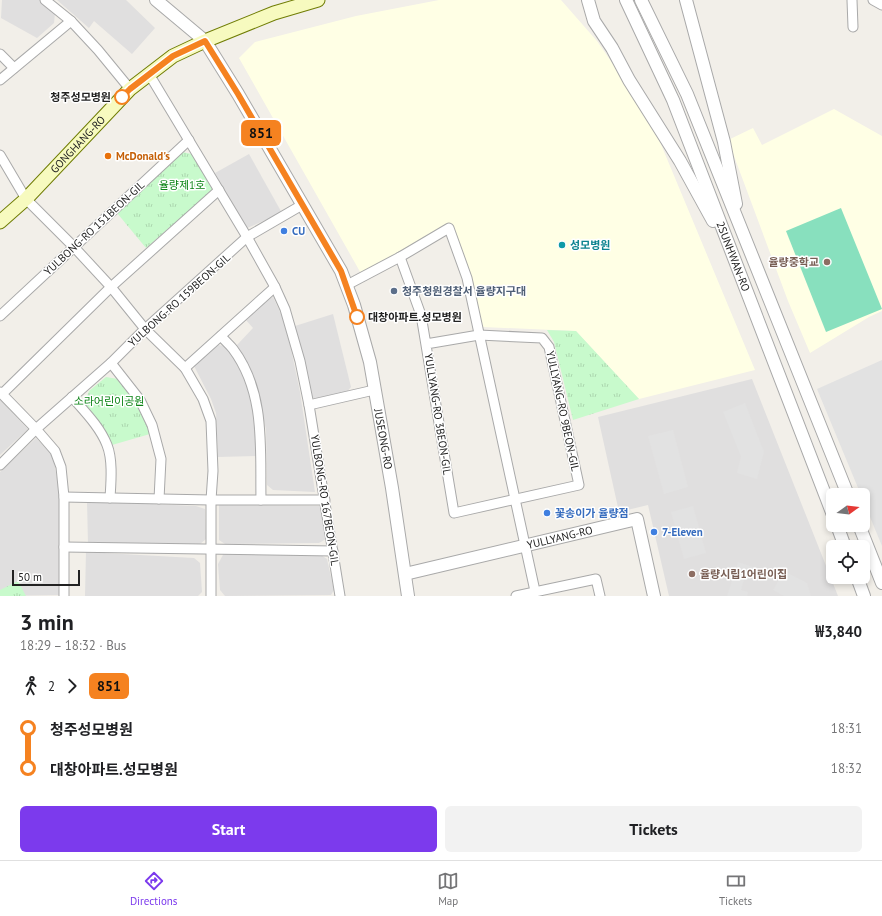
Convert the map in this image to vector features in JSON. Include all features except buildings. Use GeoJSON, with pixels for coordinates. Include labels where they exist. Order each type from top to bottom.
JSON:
{"type":"FeatureCollection","features":[{"type":"Feature","properties":{"kind":"main road","name":"GONGHANG-RO"},"geometry":{"type":"LineString","coordinates":[[0,222],[26,199],[130,89],[173,56],[205,41],[274,13],[318,0]]}},
{"type":"Feature","properties":{"kind":"street"},"geometry":{"type":"LineString","coordinates":[[46,0],[71,21],[98,50],[130,89]]}},
{"type":"Feature","properties":{"kind":"street","name":"JUSEONG-RO"},"geometry":{"type":"LineString","coordinates":[[156,0],[205,41],[238,94],[341,271],[347,285],[370,362],[408,596]]}},
{"type":"Feature","properties":{"kind":"street"},"geometry":{"type":"LineString","coordinates":[[578,0],[612,48],[629,80],[680,161],[736,262]]}},
{"type":"Feature","properties":{"kind":"street"},"geometry":{"type":"LineString","coordinates":[[588,0],[594,21]]}},
{"type":"Feature","properties":{"kind":"street","name":"2SUNHWAN-RO"},"geometry":{"type":"LineString","coordinates":[[626,0],[673,100],[826,497]]}},
{"type":"Feature","properties":{"kind":"street"},"geometry":{"type":"LineString","coordinates":[[686,0],[724,142],[742,233]]}},
{"type":"Feature","properties":{"kind":"street"},"geometry":{"type":"LineString","coordinates":[[852,0],[854,27]]}},
{"type":"Feature","properties":{"kind":"street"},"geometry":{"type":"LineString","coordinates":[[873,0],[882,5]]}},
{"type":"Feature","properties":{"kind":"street","name":"2SUNHWAN-RO"},"geometry":{"type":"LineString","coordinates":[[644,5],[687,94],[845,488]]}},
{"type":"Feature","properties":{"kind":"street"},"geometry":{"type":"LineString","coordinates":[[0,80],[71,21]]}},
{"type":"Feature","properties":{"kind":"street"},"geometry":{"type":"LineString","coordinates":[[0,54],[14,68]]}},
{"type":"Feature","properties":{"kind":"street"},"geometry":{"type":"LineString","coordinates":[[150,74],[188,140],[248,237],[275,287],[285,310],[292,332],[309,405],[374,390]]}},
{"type":"Feature","properties":{"kind":"street","name":"YULBONG-RO 151BEON-GIL"},"geometry":{"type":"LineString","coordinates":[[0,316],[188,140]]}},
{"type":"Feature","properties":{"kind":"street"},"geometry":{"type":"LineString","coordinates":[[0,155],[26,199],[74,246],[111,287],[145,329],[185,368],[203,399],[211,421],[213,471],[211,500],[211,596]]}},
{"type":"Feature","properties":{"kind":"street"},"geometry":{"type":"LineString","coordinates":[[64,596],[64,497],[61,467],[55,451],[1,393],[111,287],[219,190]]}},
{"type":"Feature","properties":{"kind":"street","name":"YULBONG-RO 159BEON-GIL"},"geometry":{"type":"LineString","coordinates":[[0,465],[36,429],[111,364],[145,329],[248,237],[302,205]]}},
{"type":"Feature","properties":{"kind":"street"},"geometry":{"type":"LineString","coordinates":[[347,285],[400,257],[449,228],[467,278],[535,591]]}},
{"type":"Feature","properties":{"kind":"street","name":"YULLYANG-RO 3BEON-GIL"},"geometry":{"type":"LineString","coordinates":[[400,257],[421,314],[454,512],[516,498]]}},
{"type":"Feature","properties":{"kind":"street"},"geometry":{"type":"LineString","coordinates":[[185,368],[275,287]]}},
{"type":"Feature","properties":{"kind":"street"},"geometry":{"type":"LineString","coordinates":[[426,344],[479,335]]}},
{"type":"Feature","properties":{"kind":"street","name":"YULLYANG-RO 9BEON-GIL"},"geometry":{"type":"LineString","coordinates":[[479,335],[542,338],[549,347],[579,485],[516,498]]}},
{"type":"Feature","properties":{"kind":"street"},"geometry":{"type":"LineString","coordinates":[[221,336],[233,349],[247,372],[255,394],[259,418],[260,500]]}},
{"type":"Feature","properties":{"kind":"street"},"geometry":{"type":"LineString","coordinates":[[111,364],[140,400],[152,425],[161,459],[159,499]]}},
{"type":"Feature","properties":{"kind":"street"},"geometry":{"type":"LineString","coordinates":[[72,397],[99,429],[108,446],[111,470],[110,498]]}},
{"type":"Feature","properties":{"kind":"street","name":"YULBONG-RO 167BEON-GIL"},"geometry":{"type":"LineString","coordinates":[[309,405],[340,596]]}},
{"type":"Feature","properties":{"kind":"street"},"geometry":{"type":"LineString","coordinates":[[64,497],[211,500],[325,500]]}},
{"type":"Feature","properties":{"kind":"street","name":"YULLYANG-RO"},"geometry":{"type":"LineString","coordinates":[[405,574],[637,519],[654,596]]}},
{"type":"Feature","properties":{"kind":"street"},"geometry":{"type":"LineString","coordinates":[[862,532],[882,583]]}},
{"type":"Feature","properties":{"kind":"street"},"geometry":{"type":"LineString","coordinates":[[64,547],[333,551]]}},
{"type":"Feature","properties":{"kind":"street"},"geometry":{"type":"LineString","coordinates":[[516,596],[596,579],[600,596]]}},
{"type":"Feature","properties":{"kind":"street"},"geometry":{"type":"LineString","coordinates":[[859,584],[864,596]]}},
{"type":"Feature","properties":{"kind":"shaded area"},"geometry":{"type":"Polygon","coordinates":[[[2,0],[40,0],[55,13],[54,23],[37,38],[1,18],[2,0]]]}},
{"type":"Feature","properties":{"kind":"shaded area"},"geometry":{"type":"Polygon","coordinates":[[[57,0],[126,0],[155,28],[132,54],[94,21],[89,28],[57,0]]]}},
{"type":"Feature","properties":{"kind":"shaded area"},"geometry":{"type":"Polygon","coordinates":[[[439,0],[561,0],[597,41],[650,118],[755,370],[639,399],[576,331],[483,327],[449,228],[363,277],[239,58],[255,42],[356,16],[439,0]]]}},
{"type":"Feature","properties":{"kind":"shaded area","name":"율량중학교"},"geometry":{"type":"Polygon","coordinates":[[[834,109],[882,136],[882,311],[869,317],[810,353],[788,301],[728,140],[753,128],[762,145],[834,109]]]}},
{"type":"Feature","properties":{"kind":"shaded area"},"geometry":{"type":"Polygon","coordinates":[[[249,154],[282,213],[245,229],[215,173],[249,154]]]}},
{"type":"Feature","properties":{"kind":"shaded area"},"geometry":{"type":"Polygon","coordinates":[[[273,297],[283,318],[291,349],[300,392],[315,492],[273,490],[267,485],[266,430],[258,390],[250,369],[237,345],[253,328],[245,319],[268,299],[273,297]]]}},
{"type":"Feature","properties":{"kind":"shaded area"},"geometry":{"type":"Polygon","coordinates":[[[333,314],[351,387],[346,393],[316,400],[311,396],[295,326],[333,314]]]}},
{"type":"Feature","properties":{"kind":"shaded area"},"geometry":{"type":"Polygon","coordinates":[[[218,345],[225,346],[236,360],[253,398],[257,422],[257,456],[218,457],[216,413],[211,399],[194,366],[218,345]]]}},
{"type":"Feature","properties":{"kind":"shaded area"},"geometry":{"type":"Polygon","coordinates":[[[882,360],[882,546],[870,517],[870,488],[858,488],[817,389],[882,360]]]}},
{"type":"Feature","properties":{"kind":"shaded area"},"geometry":{"type":"Polygon","coordinates":[[[752,379],[826,566],[826,584],[833,584],[838,596],[669,596],[648,505],[619,512],[598,417],[752,379]]]}},
{"type":"Feature","properties":{"kind":"shaded area"},"geometry":{"type":"Polygon","coordinates":[[[0,400],[28,429],[0,455],[0,400]]]}},
{"type":"Feature","properties":{"kind":"shaded area"},"geometry":{"type":"Polygon","coordinates":[[[745,403],[764,452],[757,479],[737,473],[741,457],[723,412],[745,403]]]}},
{"type":"Feature","properties":{"kind":"shaded area"},"geometry":{"type":"Polygon","coordinates":[[[673,430],[688,487],[664,494],[648,436],[673,430]]]}},
{"type":"Feature","properties":{"kind":"shaded area"},"geometry":{"type":"Polygon","coordinates":[[[36,438],[53,456],[59,489],[59,595],[0,596],[0,472],[36,438]]]}},
{"type":"Feature","properties":{"kind":"shaded area"},"geometry":{"type":"Polygon","coordinates":[[[87,501],[196,506],[205,509],[206,539],[200,544],[88,543],[87,501]]]}},
{"type":"Feature","properties":{"kind":"shaded area"},"geometry":{"type":"Polygon","coordinates":[[[219,505],[320,506],[326,539],[319,543],[225,544],[219,540],[219,505]]]}},
{"type":"Feature","properties":{"kind":"shaded area"},"geometry":{"type":"Polygon","coordinates":[[[693,506],[706,553],[684,559],[671,512],[693,506]]]}},
{"type":"Feature","properties":{"kind":"shaded area"},"geometry":{"type":"Polygon","coordinates":[[[86,552],[194,558],[200,563],[202,592],[198,596],[85,596],[86,552]]]}},
{"type":"Feature","properties":{"kind":"shaded area"},"geometry":{"type":"Polygon","coordinates":[[[224,553],[321,555],[327,559],[334,590],[331,595],[225,596],[220,590],[218,564],[224,553]]]}},
{"type":"Feature","properties":{"kind":"shaded area"},"geometry":{"type":"Polygon","coordinates":[[[738,562],[756,568],[753,578],[745,576],[741,590],[748,592],[747,596],[727,596],[738,562]]]}},
{"type":"Feature","properties":{"kind":"shaded area"},"geometry":{"type":"Polygon","coordinates":[[[784,571],[807,583],[811,596],[784,596],[773,590],[784,571]]]}},
{"type":"Feature","properties":{"kind":"green space","name":"율량제1호"},"geometry":{"type":"Polygon","coordinates":[[[182,152],[192,154],[214,189],[146,248],[117,213],[182,152]]]}},
{"type":"Feature","properties":{"kind":"green space"},"geometry":{"type":"Polygon","coordinates":[[[841,208],[882,309],[826,332],[786,231],[841,208]]]}},
{"type":"Feature","properties":{"kind":"green space"},"geometry":{"type":"Polygon","coordinates":[[[547,330],[576,331],[639,399],[573,420],[554,342],[547,330]]]}},
{"type":"Feature","properties":{"kind":"green space","name":"소라어린이공원"},"geometry":{"type":"Polygon","coordinates":[[[106,377],[118,379],[138,405],[150,434],[112,445],[100,423],[84,404],[89,391],[106,377]]]}},
{"type":"Feature","properties":{"kind":"green space"},"geometry":{"type":"Polygon","coordinates":[[[18,581],[26,596],[0,596],[0,590],[18,581]]]}},
{"type":"Feature","properties":{"kind":"bus line","name":"851"},"geometry":{"type":"LineString","coordinates":[[122,97],[130,89],[173,56],[205,41],[334,257],[341,271],[357,317]]}},
{"type":"Feature","properties":{"kind":"place","name":"청주성모병원"},"geometry":{"type":"Point","coordinates":[122,97]}},
{"type":"Feature","properties":{"kind":"place","name":"McDonald's"},"geometry":{"type":"Point","coordinates":[108,156]}},
{"type":"Feature","properties":{"kind":"place","name":"CU"},"geometry":{"type":"Point","coordinates":[284,231]}},
{"type":"Feature","properties":{"kind":"place","name":"성모병원"},"geometry":{"type":"Point","coordinates":[562,245]}},
{"type":"Feature","properties":{"kind":"place","name":"율량중학교"},"geometry":{"type":"Point","coordinates":[827,262]}},
{"type":"Feature","properties":{"kind":"place","name":"청주청원경찰서 율량지구대"},"geometry":{"type":"Point","coordinates":[394,291]}},
{"type":"Feature","properties":{"kind":"place","name":"대창아파트.성모병원"},"geometry":{"type":"Point","coordinates":[357,317]}},
{"type":"Feature","properties":{"kind":"place","name":"꽃송이가 율량점"},"geometry":{"type":"Point","coordinates":[547,513]}},
{"type":"Feature","properties":{"kind":"place","name":"7-Eleven"},"geometry":{"type":"Point","coordinates":[654,532]}},
{"type":"Feature","properties":{"kind":"place","name":"율량시립1어린이집"},"geometry":{"type":"Point","coordinates":[692,574]}}]}
